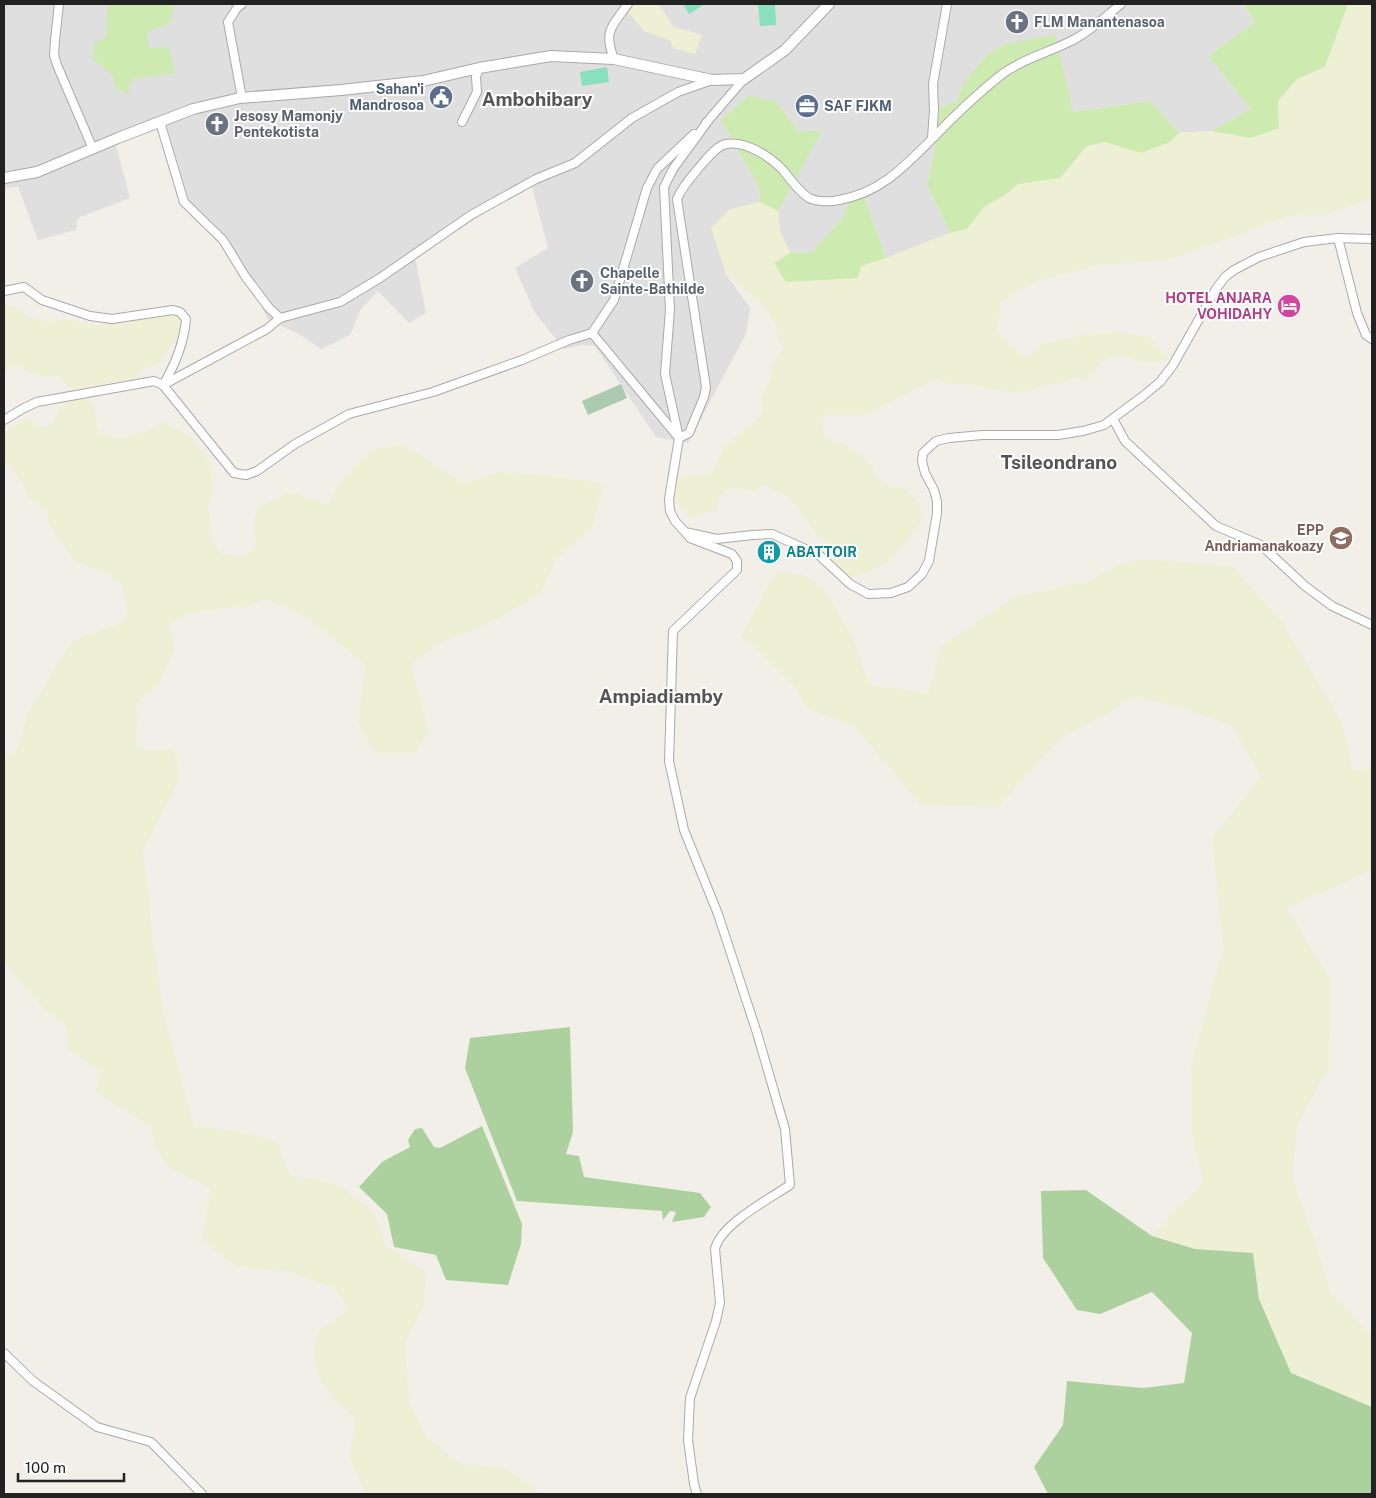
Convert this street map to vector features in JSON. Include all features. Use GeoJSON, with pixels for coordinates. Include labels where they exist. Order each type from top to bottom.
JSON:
{"type":"FeatureCollection","features":[{"type":"Feature","properties":{"kind":"street"},"geometry":{"type":"LineString","coordinates":[[59,4],[54,55],[93,148]]}},
{"type":"Feature","properties":{"kind":"street"},"geometry":{"type":"LineString","coordinates":[[242,4],[228,22],[242,98]]}},
{"type":"Feature","properties":{"kind":"street"},"geometry":{"type":"LineString","coordinates":[[614,59],[608,37],[610,30],[628,4]]}},
{"type":"Feature","properties":{"kind":"street"},"geometry":{"type":"LineString","coordinates":[[697,1494],[688,1440],[690,1398],[716,1321],[720,1303],[715,1249],[727,1228],[790,1185],[785,1129],[757,1033],[718,914],[684,830],[669,760],[673,631],[737,570],[738,561],[732,554],[690,538],[675,521],[670,511],[669,499],[679,438],[665,374],[670,310],[664,187],[673,168],[708,121],[744,79],[784,50],[830,4]]}},
{"type":"Feature","properties":{"kind":"street"},"geometry":{"type":"LineString","coordinates":[[932,138],[934,111],[932,84],[947,4]]}},
{"type":"Feature","properties":{"kind":"street"},"geometry":{"type":"LineString","coordinates":[[679,438],[689,433],[704,397],[706,387],[677,200],[682,187],[713,152],[726,144],[743,144],[764,154],[781,168],[809,198],[820,201],[838,200],[880,186],[918,154],[932,138],[1002,74],[1074,40],[1121,4]]}},
{"type":"Feature","properties":{"kind":"street"},"geometry":{"type":"LineString","coordinates":[[4,178],[38,172],[93,148],[193,109],[242,98],[423,81],[479,68],[552,56],[614,59],[712,80],[744,79]]}},
{"type":"Feature","properties":{"kind":"street"},"geometry":{"type":"LineString","coordinates":[[462,122],[477,92],[476,77],[479,68]]}},
{"type":"Feature","properties":{"kind":"street"},"geometry":{"type":"LineString","coordinates":[[163,385],[267,328],[280,318],[340,302],[380,278],[471,215],[536,179],[575,163],[632,118],[678,92],[712,80]]}},
{"type":"Feature","properties":{"kind":"street"},"geometry":{"type":"LineString","coordinates":[[4,420],[38,402],[154,381],[163,385],[234,473],[246,475],[257,472],[295,444],[349,414],[433,392],[592,333],[614,300],[647,188],[657,169],[708,121]]}},
{"type":"Feature","properties":{"kind":"street"},"geometry":{"type":"LineString","coordinates":[[160,122],[184,202],[224,240],[246,276],[269,308],[280,318]]}},
{"type":"Feature","properties":{"kind":"street"},"geometry":{"type":"LineString","coordinates":[[685,532],[717,540],[752,534],[772,534],[819,555],[850,584],[868,594],[891,593],[908,587],[922,574],[929,561],[937,513],[937,501],[934,490],[925,473],[922,461],[924,453],[929,446],[936,441],[949,438],[982,435],[1058,435],[1083,432],[1104,425],[1160,382],[1173,365],[1225,276],[1259,257],[1304,242],[1338,238],[1372,239]]}},
{"type":"Feature","properties":{"kind":"street"},"geometry":{"type":"LineString","coordinates":[[1338,238],[1357,313],[1366,335],[1372,338]]}},
{"type":"Feature","properties":{"kind":"street"},"geometry":{"type":"LineString","coordinates":[[4,291],[24,287],[42,300],[90,316],[112,319],[173,310],[180,312],[186,320],[185,331],[174,365],[163,385]]}},
{"type":"Feature","properties":{"kind":"street"},"geometry":{"type":"LineString","coordinates":[[592,333],[679,438]]}},
{"type":"Feature","properties":{"kind":"street"},"geometry":{"type":"LineString","coordinates":[[1113,418],[1125,442],[1216,526],[1261,545],[1305,586],[1332,606],[1372,625]]}},
{"type":"Feature","properties":{"kind":"street"},"geometry":{"type":"LineString","coordinates":[[4,1353],[33,1381],[97,1427],[151,1442],[202,1494]]}},
{"type":"Feature","properties":{"kind":"shaded area"},"geometry":{"type":"Polygon","coordinates":[[[4,4],[1242,4],[1255,22],[1208,56],[1251,109],[1211,131],[1179,133],[1150,101],[1073,112],[1005,44],[987,55],[963,83],[957,101],[939,125],[927,185],[950,233],[886,258],[864,196],[852,194],[843,218],[812,252],[790,253],[779,230],[778,211],[821,130],[799,132],[776,101],[721,120],[759,187],[760,202],[729,210],[726,274],[750,308],[746,334],[688,443],[656,437],[595,346],[582,345],[564,349],[535,313],[515,268],[548,248],[532,187],[501,203],[415,257],[426,313],[409,323],[378,291],[361,309],[350,335],[321,349],[297,333],[268,320],[228,238],[189,200],[164,117],[121,133],[116,145],[130,198],[78,218],[76,230],[38,240],[18,187],[4,188],[4,4]]]}},
{"type":"Feature","properties":{"kind":"shaded area"},"geometry":{"type":"Polygon","coordinates":[[[628,4],[658,4],[674,27],[702,35],[695,54],[673,48],[671,41],[644,31],[625,8],[628,4]]]}},
{"type":"Feature","properties":{"kind":"shaded area"},"geometry":{"type":"Polygon","coordinates":[[[1348,4],[1372,4],[1372,199],[1327,214],[1289,216],[1172,259],[1099,265],[1037,281],[1001,302],[996,331],[1023,356],[1030,356],[1042,344],[1085,335],[1124,332],[1151,338],[1170,360],[1154,363],[1139,361],[1125,355],[1109,358],[1099,364],[1095,374],[1084,380],[1073,378],[1032,390],[1010,392],[964,384],[946,383],[939,378],[865,415],[823,415],[824,438],[844,444],[862,454],[873,467],[876,476],[890,488],[903,486],[920,504],[921,523],[896,554],[884,565],[851,578],[833,562],[827,543],[817,536],[804,515],[785,495],[765,485],[750,491],[735,489],[725,491],[719,500],[717,509],[695,517],[687,515],[673,498],[676,483],[683,477],[711,473],[725,446],[757,419],[763,411],[760,400],[773,374],[771,366],[784,348],[778,340],[777,327],[762,304],[726,274],[711,228],[729,210],[760,202],[778,211],[780,230],[790,253],[774,263],[786,282],[858,278],[861,266],[950,233],[967,229],[984,207],[1008,193],[1018,184],[1060,178],[1087,146],[1105,142],[1141,153],[1170,142],[1179,133],[1211,131],[1251,138],[1279,128],[1278,101],[1297,79],[1325,67],[1348,4]]]}},
{"type":"Feature","properties":{"kind":"shaded area"},"geometry":{"type":"Polygon","coordinates":[[[5,305],[16,307],[28,317],[42,321],[71,320],[94,325],[169,314],[179,317],[181,327],[178,338],[157,365],[144,367],[134,379],[71,389],[56,375],[44,377],[30,374],[23,367],[16,365],[4,371],[5,305]]]}},
{"type":"Feature","properties":{"kind":"shaded area"},"geometry":{"type":"Polygon","coordinates":[[[621,384],[627,398],[588,415],[582,401],[621,384]]]}},
{"type":"Feature","properties":{"kind":"shaded area"},"geometry":{"type":"Polygon","coordinates":[[[86,396],[95,406],[96,426],[100,434],[122,438],[144,432],[163,422],[191,437],[211,463],[212,491],[209,507],[212,541],[220,553],[244,558],[255,546],[253,521],[261,505],[291,492],[328,505],[343,478],[371,450],[402,444],[464,483],[501,472],[578,479],[604,484],[593,525],[557,559],[540,595],[477,629],[441,642],[411,665],[429,731],[416,753],[376,754],[358,723],[365,665],[310,620],[267,599],[248,606],[195,612],[169,624],[175,649],[159,684],[136,705],[138,750],[174,750],[180,779],[143,851],[163,1011],[194,1126],[240,1132],[278,1142],[290,1176],[336,1183],[374,1212],[386,1246],[426,1272],[425,1303],[405,1344],[409,1402],[427,1437],[460,1464],[506,1469],[540,1494],[366,1494],[349,1457],[355,1419],[322,1385],[314,1359],[317,1333],[349,1308],[333,1288],[291,1272],[235,1266],[202,1240],[210,1188],[166,1166],[156,1147],[151,1127],[96,1092],[101,1072],[69,1050],[67,1028],[40,1005],[4,962],[4,761],[18,747],[28,713],[72,641],[123,623],[128,614],[122,584],[114,581],[106,572],[83,565],[71,557],[47,522],[46,511],[27,495],[23,483],[18,478],[16,472],[4,461],[4,433],[20,420],[29,419],[39,427],[51,425],[56,414],[67,400],[86,396]]]}},
{"type":"Feature","properties":{"kind":"shaded area","name":"EPP Andriamanakoazy"},"geometry":{"type":"Polygon","coordinates":[[[1330,531],[1354,535],[1353,546],[1328,540],[1330,531]]]}},
{"type":"Feature","properties":{"kind":"shaded area"},"geometry":{"type":"Polygon","coordinates":[[[1141,559],[1232,566],[1283,623],[1309,667],[1342,723],[1353,771],[1372,767],[1372,873],[1366,872],[1287,909],[1331,980],[1329,1066],[1298,1125],[1292,1177],[1331,1293],[1372,1336],[1372,1407],[1291,1373],[1259,1299],[1253,1253],[1195,1249],[1152,1236],[1203,1182],[1191,1129],[1191,1067],[1223,948],[1212,838],[1261,776],[1231,725],[1174,705],[1135,697],[1096,720],[1063,736],[998,807],[920,804],[854,726],[807,709],[793,685],[753,645],[740,637],[777,571],[805,575],[825,590],[853,637],[869,684],[928,694],[941,646],[1015,597],[1090,581],[1116,566],[1141,559]]]}},
{"type":"Feature","properties":{"kind":"green space"},"geometry":{"type":"Polygon","coordinates":[[[108,4],[174,4],[171,23],[147,32],[149,48],[169,47],[175,73],[132,79],[128,93],[117,90],[112,74],[93,60],[94,44],[106,37],[108,4]]]}},
{"type":"Feature","properties":{"kind":"green space"},"geometry":{"type":"Polygon","coordinates":[[[683,4],[705,4],[689,14],[683,4]]]}},
{"type":"Feature","properties":{"kind":"green space"},"geometry":{"type":"Polygon","coordinates":[[[758,4],[775,4],[776,25],[760,26],[758,4]]]}},
{"type":"Feature","properties":{"kind":"green space"},"geometry":{"type":"Polygon","coordinates":[[[1243,4],[1348,4],[1325,67],[1297,79],[1278,101],[1279,128],[1251,138],[1211,131],[1251,109],[1208,56],[1255,22],[1243,4]]]}},
{"type":"Feature","properties":{"kind":"green space"},"geometry":{"type":"Polygon","coordinates":[[[1055,35],[1073,112],[1150,101],[1179,133],[1170,142],[1141,153],[1105,142],[1087,146],[1060,178],[1018,184],[1008,193],[984,207],[967,229],[950,233],[927,185],[939,125],[934,111],[957,101],[963,83],[987,55],[1005,44],[1055,35]]]}},
{"type":"Feature","properties":{"kind":"green space"},"geometry":{"type":"Polygon","coordinates":[[[607,67],[609,82],[582,86],[580,72],[607,67]]]}},
{"type":"Feature","properties":{"kind":"green space"},"geometry":{"type":"Polygon","coordinates":[[[748,96],[776,101],[799,132],[822,130],[778,211],[760,202],[759,187],[721,120],[748,96]]]}},
{"type":"Feature","properties":{"kind":"green space"},"geometry":{"type":"Polygon","coordinates":[[[864,196],[886,258],[861,266],[858,278],[786,282],[774,263],[790,253],[812,252],[843,218],[850,199],[864,196]]]}},
{"type":"Feature","properties":{"kind":"green space"},"geometry":{"type":"Polygon","coordinates":[[[570,1027],[573,1132],[566,1154],[579,1156],[584,1177],[700,1193],[711,1207],[704,1217],[672,1222],[676,1212],[670,1211],[663,1220],[662,1211],[517,1201],[465,1068],[470,1038],[570,1027]]]}},
{"type":"Feature","properties":{"kind":"green space"},"geometry":{"type":"Polygon","coordinates":[[[482,1126],[522,1224],[521,1244],[508,1285],[446,1280],[436,1255],[394,1247],[387,1214],[359,1187],[382,1162],[410,1147],[408,1140],[415,1129],[422,1128],[434,1147],[440,1148],[482,1126]]]}},
{"type":"Feature","properties":{"kind":"green space"},"geometry":{"type":"Polygon","coordinates":[[[1086,1190],[1152,1236],[1195,1249],[1253,1253],[1259,1299],[1291,1373],[1372,1407],[1372,1494],[1048,1494],[1034,1467],[1063,1425],[1067,1381],[1143,1388],[1184,1383],[1192,1333],[1152,1292],[1100,1314],[1077,1310],[1043,1258],[1041,1191],[1086,1190]]]}},
{"type":"Feature","properties":{"kind":"place","name":"FLM Manantenasoa"},"geometry":{"type":"Point","coordinates":[1017,22]}},
{"type":"Feature","properties":{"kind":"place","name":"Sahan'i Mandrosoa"},"geometry":{"type":"Point","coordinates":[441,97]}},
{"type":"Feature","properties":{"kind":"place","name":"SAF FJKM"},"geometry":{"type":"Point","coordinates":[807,106]}},
{"type":"Feature","properties":{"kind":"place","name":"Jesosy Mamonjy Pentekotista"},"geometry":{"type":"Point","coordinates":[217,124]}},
{"type":"Feature","properties":{"kind":"place","name":"Chapelle Sainte-Bathilde"},"geometry":{"type":"Point","coordinates":[582,281]}},
{"type":"Feature","properties":{"kind":"place","name":"HOTEL ANJARA VOHIDAHY"},"geometry":{"type":"Point","coordinates":[1289,306]}},
{"type":"Feature","properties":{"kind":"place","name":"EPP Andriamanakoazy"},"geometry":{"type":"Point","coordinates":[1341,538]}},
{"type":"Feature","properties":{"kind":"place","name":"ABATTOIR"},"geometry":{"type":"Point","coordinates":[769,552]}},
{"type":"Feature","properties":{"kind":"district","name":"Ambohibary"},"geometry":{"type":"Point","coordinates":[537,99]}},
{"type":"Feature","properties":{"kind":"district","name":"Tsileondrano"},"geometry":{"type":"Point","coordinates":[1059,462]}},
{"type":"Feature","properties":{"kind":"district","name":"Ampiadiamby"},"geometry":{"type":"Point","coordinates":[661,696]}}]}
